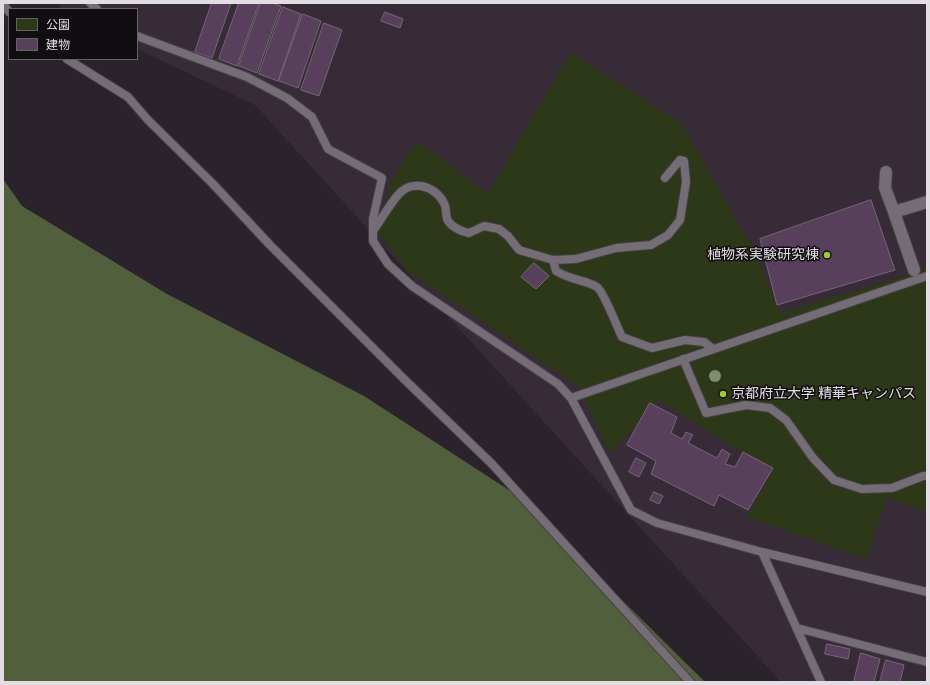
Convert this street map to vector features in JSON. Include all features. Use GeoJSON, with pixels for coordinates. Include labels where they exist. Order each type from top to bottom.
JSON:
{"type":"FeatureCollection","features":[{"type":"Feature","properties":{"kind":"street"},"geometry":{"type":"LineString","coordinates":[[886,172],[885,188],[914,270]]}},
{"type":"Feature","properties":{"kind":"street"},"geometry":{"type":"LineString","coordinates":[[894,212],[927,202]]}},
{"type":"Feature","properties":{"kind":"lane"},"geometry":{"type":"LineString","coordinates":[[138,36],[247,77],[288,98],[312,117],[328,149],[382,178],[373,219],[373,241],[388,264],[412,286],[558,384],[571,398],[631,510],[657,523],[762,552],[927,592]]}},
{"type":"Feature","properties":{"kind":"lane"},"geometry":{"type":"LineString","coordinates":[[69,60],[128,97],[148,120],[270,245],[405,380],[492,464],[690,682]]}},
{"type":"Feature","properties":{"kind":"lane"},"geometry":{"type":"LineString","coordinates":[[373,231],[397,195],[406,187],[420,185],[432,190],[441,198],[445,204],[448,221],[456,228],[469,233],[484,226],[499,229],[508,236],[519,250],[553,260],[576,259],[616,248],[651,245],[668,235],[680,220],[686,182],[684,161],[680,160],[664,178]]}},
{"type":"Feature","properties":{"kind":"lane"},"geometry":{"type":"LineString","coordinates":[[553,260],[556,271],[566,278],[597,287],[605,298],[622,337],[652,348],[685,340],[704,342],[713,349]]}},
{"type":"Feature","properties":{"kind":"lane"},"geometry":{"type":"LineString","coordinates":[[571,398],[927,276]]}},
{"type":"Feature","properties":{"kind":"lane"},"geometry":{"type":"LineString","coordinates":[[683,359],[706,414],[746,405],[770,408],[786,420],[813,458],[834,480],[862,489],[892,488],[923,476],[927,476]]}},
{"type":"Feature","properties":{"kind":"lane"},"geometry":{"type":"LineString","coordinates":[[762,552],[821,682]]}},
{"type":"Feature","properties":{"kind":"lane"},"geometry":{"type":"LineString","coordinates":[[797,628],[927,662]]}},
{"type":"Feature","properties":{"kind":"shaded area","name":"京都府立大学 精華キャンパス"},"geometry":{"type":"Polygon","coordinates":[[[57,3],[927,3],[927,682],[781,682],[255,105],[138,49],[138,8],[61,8],[57,3]]]}},
{"type":"Feature","properties":{"kind":"green space"},"geometry":{"type":"Polygon","coordinates":[[[571,52],[682,124],[756,254],[780,313],[898,278],[927,265],[927,512],[887,498],[867,559],[746,517],[772,472],[659,400],[610,454],[578,386],[407,271],[379,233],[390,183],[417,141],[488,193],[571,52]]]}},
{"type":"Feature","properties":{"kind":"green space"},"geometry":{"type":"Polygon","coordinates":[[[3,179],[22,206],[167,294],[364,396],[515,494],[705,682],[3,682],[3,179]]]}},
{"type":"Feature","properties":{"kind":"building"},"geometry":{"type":"Polygon","coordinates":[[[212,3],[231,3],[212,58],[195,52],[212,3]]]}},
{"type":"Feature","properties":{"kind":"building"},"geometry":{"type":"Polygon","coordinates":[[[239,3],[259,3],[237,66],[219,59],[239,3]]]}},
{"type":"Feature","properties":{"kind":"building"},"geometry":{"type":"Polygon","coordinates":[[[261,3],[272,3],[281,6],[257,73],[239,66],[261,3]]]}},
{"type":"Feature","properties":{"kind":"building"},"geometry":{"type":"Polygon","coordinates":[[[283,7],[301,14],[278,81],[259,74],[283,7]]]}},
{"type":"Feature","properties":{"kind":"building"},"geometry":{"type":"Polygon","coordinates":[[[385,12],[403,19],[400,28],[381,21],[385,12]]]}},
{"type":"Feature","properties":{"kind":"building"},"geometry":{"type":"Polygon","coordinates":[[[303,14],[321,21],[298,88],[279,81],[303,14]]]}},
{"type":"Feature","properties":{"kind":"building"},"geometry":{"type":"Polygon","coordinates":[[[324,23],[342,30],[319,96],[301,90],[324,23]]]}},
{"type":"Feature","properties":{"kind":"building","name":"植物系実験研究棟"},"geometry":{"type":"Polygon","coordinates":[[[871,200],[895,270],[777,305],[760,239],[871,200]]]}},
{"type":"Feature","properties":{"kind":"building"},"geometry":{"type":"Polygon","coordinates":[[[534,263],[549,276],[536,289],[521,277],[534,263]]]}},
{"type":"Feature","properties":{"kind":"building"},"geometry":{"type":"Polygon","coordinates":[[[650,403],[677,417],[671,433],[682,439],[686,432],[693,435],[688,443],[717,458],[722,449],[730,454],[725,464],[735,467],[743,452],[773,468],[748,510],[719,495],[714,506],[651,474],[656,461],[627,445],[650,403]]]}},
{"type":"Feature","properties":{"kind":"building"},"geometry":{"type":"Polygon","coordinates":[[[636,458],[646,463],[639,477],[629,472],[636,458]]]}},
{"type":"Feature","properties":{"kind":"building"},"geometry":{"type":"Polygon","coordinates":[[[654,492],[663,496],[659,504],[650,500],[654,492]]]}},
{"type":"Feature","properties":{"kind":"building"},"geometry":{"type":"Polygon","coordinates":[[[827,644],[850,649],[848,659],[825,654],[827,644]]]}},
{"type":"Feature","properties":{"kind":"building"},"geometry":{"type":"Polygon","coordinates":[[[861,653],[880,659],[874,682],[854,682],[861,653]]]}},
{"type":"Feature","properties":{"kind":"building"},"geometry":{"type":"Polygon","coordinates":[[[886,660],[904,665],[900,682],[880,682],[886,660]]]}},
{"type":"Feature","properties":{"kind":"place","name":"植物系実験研究棟"},"geometry":{"type":"Point","coordinates":[827,255]}},
{"type":"Feature","properties":{"kind":"place","name":"京都府立大学 精華キャンパス"},"geometry":{"type":"Point","coordinates":[723,394]}}]}
